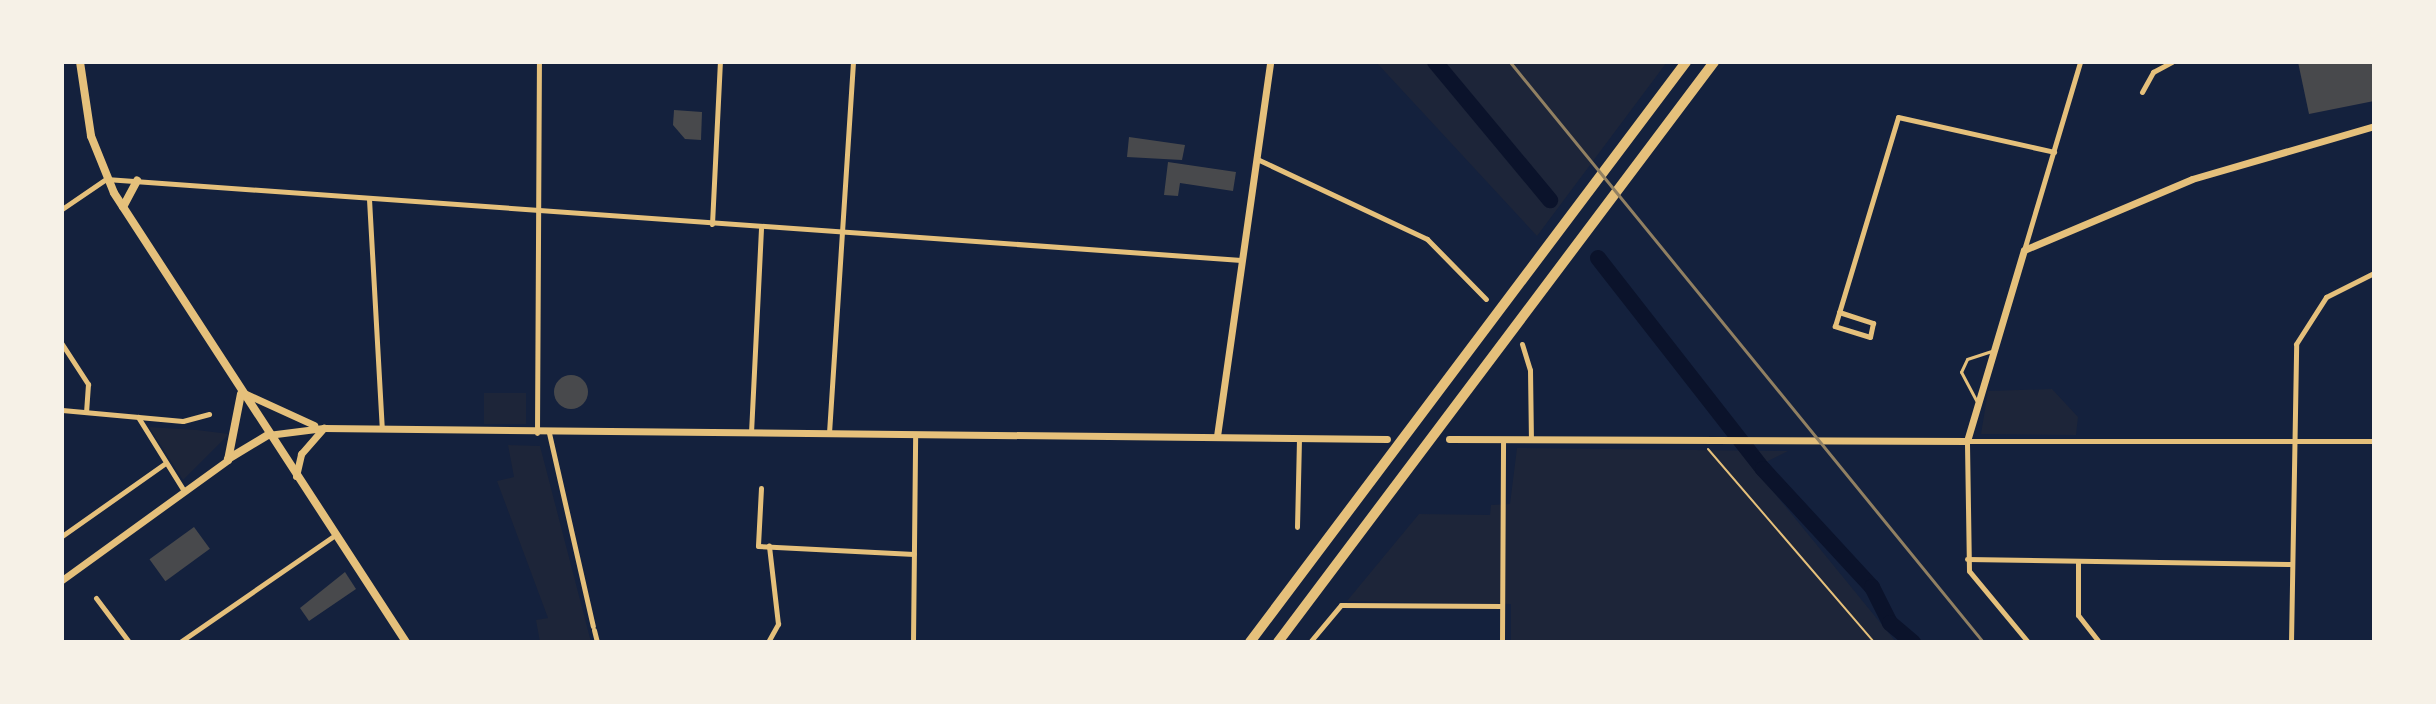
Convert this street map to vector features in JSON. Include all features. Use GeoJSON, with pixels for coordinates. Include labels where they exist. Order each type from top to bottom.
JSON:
{"type":"FeatureCollection","features":[{"type":"Feature","properties":{"kind":"highway"},"geometry":{"type":"LineString","coordinates":[[1250,642],[1686,62]]}},
{"type":"Feature","properties":{"kind":"highway"},"geometry":{"type":"LineString","coordinates":[[1278,642],[1714,62]]}},
{"type":"Feature","properties":{"kind":"main road"},"geometry":{"type":"LineString","coordinates":[[80,62],[106,179],[268,435],[406,642]]}},
{"type":"Feature","properties":{"kind":"main road"},"geometry":{"type":"LineString","coordinates":[[123,207],[137,181]]}},
{"type":"Feature","properties":{"kind":"main road"},"geometry":{"type":"LineString","coordinates":[[228,460],[241,418],[240,390]]}},
{"type":"Feature","properties":{"kind":"main road"},"geometry":{"type":"LineString","coordinates":[[228,460],[268,435]]}},
{"type":"Feature","properties":{"kind":"street"},"geometry":{"type":"LineString","coordinates":[[537,433],[539,62]]}},
{"type":"Feature","properties":{"kind":"street"},"geometry":{"type":"LineString","coordinates":[[712,224],[720,62]]}},
{"type":"Feature","properties":{"kind":"street"},"geometry":{"type":"LineString","coordinates":[[829,434],[853,62]]}},
{"type":"Feature","properties":{"kind":"street"},"geometry":{"type":"LineString","coordinates":[[1217,436],[1270,62]]}},
{"type":"Feature","properties":{"kind":"street"},"geometry":{"type":"LineString","coordinates":[[2028,642],[1975,581],[1967,559],[1967,441],[1991,351],[2080,62]]}},
{"type":"Feature","properties":{"kind":"street"},"geometry":{"type":"LineString","coordinates":[[2142,92],[2153,72],[2172,62]]}},
{"type":"Feature","properties":{"kind":"street"},"geometry":{"type":"LineString","coordinates":[[1839,312],[1873,323],[1870,337],[1835,326],[1839,312],[1898,117],[2054,152]]}},
{"type":"Feature","properties":{"kind":"street"},"geometry":{"type":"LineString","coordinates":[[2024,250],[2192,179],[2374,126]]}},
{"type":"Feature","properties":{"kind":"street"},"geometry":{"type":"LineString","coordinates":[[1256,158],[1427,239],[1486,299]]}},
{"type":"Feature","properties":{"kind":"street"},"geometry":{"type":"LineString","coordinates":[[62,209],[106,179],[537,213],[1241,260]]}},
{"type":"Feature","properties":{"kind":"street"},"geometry":{"type":"LineString","coordinates":[[369,199],[382,429]]}},
{"type":"Feature","properties":{"kind":"street"},"geometry":{"type":"LineString","coordinates":[[751,434],[761,228]]}},
{"type":"Feature","properties":{"kind":"street"},"geometry":{"type":"LineString","coordinates":[[2291,642],[2292,440],[2303,325],[2326,297],[2374,273]]}},
{"type":"Feature","properties":{"kind":"street"},"geometry":{"type":"LineString","coordinates":[[62,344],[88,384],[86,412]]}},
{"type":"Feature","properties":{"kind":"street"},"geometry":{"type":"LineString","coordinates":[[1522,344],[1530,370],[1531,439]]}},
{"type":"Feature","properties":{"kind":"street"},"geometry":{"type":"LineString","coordinates":[[240,390],[276,413],[324,428]]}},
{"type":"Feature","properties":{"kind":"street"},"geometry":{"type":"LineString","coordinates":[[62,410],[183,421],[209,414]]}},
{"type":"Feature","properties":{"kind":"street"},"geometry":{"type":"LineString","coordinates":[[137,416],[164,464],[184,491]]}},
{"type":"Feature","properties":{"kind":"street"},"geometry":{"type":"LineString","coordinates":[[296,477],[301,454],[324,428]]}},
{"type":"Feature","properties":{"kind":"street"},"geometry":{"type":"LineString","coordinates":[[268,435],[324,428],[537,433],[1387,439]]}},
{"type":"Feature","properties":{"kind":"street"},"geometry":{"type":"LineString","coordinates":[[549,433],[597,642]]}},
{"type":"Feature","properties":{"kind":"street"},"geometry":{"type":"LineString","coordinates":[[913,642],[915,434]]}},
{"type":"Feature","properties":{"kind":"street"},"geometry":{"type":"LineString","coordinates":[[1297,527],[1299,438]]}},
{"type":"Feature","properties":{"kind":"street"},"geometry":{"type":"LineString","coordinates":[[1502,642],[1503,438]]}},
{"type":"Feature","properties":{"kind":"street"},"geometry":{"type":"LineString","coordinates":[[1449,439],[2374,441]]}},
{"type":"Feature","properties":{"kind":"street"},"geometry":{"type":"LineString","coordinates":[[62,580],[228,460]]}},
{"type":"Feature","properties":{"kind":"street"},"geometry":{"type":"LineString","coordinates":[[62,536],[164,464]]}},
{"type":"Feature","properties":{"kind":"street"},"geometry":{"type":"LineString","coordinates":[[761,488],[758,546],[914,554]]}},
{"type":"Feature","properties":{"kind":"street"},"geometry":{"type":"LineString","coordinates":[[180,642],[335,535]]}},
{"type":"Feature","properties":{"kind":"street"},"geometry":{"type":"LineString","coordinates":[[768,642],[778,624],[769,546]]}},
{"type":"Feature","properties":{"kind":"street"},"geometry":{"type":"LineString","coordinates":[[1967,559],[2292,564]]}},
{"type":"Feature","properties":{"kind":"street"},"geometry":{"type":"LineString","coordinates":[[2078,561],[2078,615],[2099,642]]}},
{"type":"Feature","properties":{"kind":"street"},"geometry":{"type":"LineString","coordinates":[[96,598],[129,642]]}},
{"type":"Feature","properties":{"kind":"street"},"geometry":{"type":"LineString","coordinates":[[1310,642],[1341,605],[1502,606]]}},
{"type":"Feature","properties":{"kind":"lane"},"geometry":{"type":"LineString","coordinates":[[1977,401],[1961,372],[1967,359],[1991,351]]}},
{"type":"Feature","properties":{"kind":"path"},"geometry":{"type":"LineString","coordinates":[[1701,441],[1874,642]]}},
{"type":"Feature","properties":{"kind":"shaded area"},"geometry":{"type":"Polygon","coordinates":[[[1376,62],[1667,62],[1537,236],[1376,62]]]}},
{"type":"Feature","properties":{"kind":"shaded area"},"geometry":{"type":"Polygon","coordinates":[[[2052,389],[2078,417],[2076,435],[1981,434],[1988,391],[2052,389]]]}},
{"type":"Feature","properties":{"kind":"shaded area"},"geometry":{"type":"Polygon","coordinates":[[[484,393],[526,393],[526,424],[484,424],[484,393]]]}},
{"type":"Feature","properties":{"kind":"shaded area"},"geometry":{"type":"Polygon","coordinates":[[[149,427],[197,430],[229,434],[183,480],[149,427]]]}},
{"type":"Feature","properties":{"kind":"shaded area"},"geometry":{"type":"Polygon","coordinates":[[[508,445],[540,446],[591,642],[540,642],[536,620],[548,618],[497,481],[514,477],[508,445]]]}},
{"type":"Feature","properties":{"kind":"shaded area"},"geometry":{"type":"Polygon","coordinates":[[[1517,448],[1788,451],[1754,468],[1896,642],[1511,642],[1511,604],[1347,601],[1419,514],[1490,515],[1491,505],[1510,504],[1517,448]]]}},
{"type":"Feature","properties":{"kind":"building"},"geometry":{"type":"Polygon","coordinates":[[[2298,62],[2374,62],[2374,101],[2309,114],[2298,62]]]}},
{"type":"Feature","properties":{"kind":"building"},"geometry":{"type":"Polygon","coordinates":[[[674,110],[702,112],[701,140],[685,139],[673,125],[674,110]]]}},
{"type":"Feature","properties":{"kind":"building"},"geometry":{"type":"Polygon","coordinates":[[[1129,137],[1185,145],[1182,160],[1127,157],[1129,137]]]}},
{"type":"Feature","properties":{"kind":"building"},"geometry":{"type":"Polygon","coordinates":[[[1168,162],[1236,172],[1233,191],[1180,183],[1178,196],[1164,195],[1168,162]]]}},
{"type":"Feature","properties":{"kind":"building"},"geometry":{"type":"Polygon","coordinates":[[[571,375],[583,380],[588,392],[583,404],[571,409],[559,404],[554,392],[559,380],[571,375]]]}},
{"type":"Feature","properties":{"kind":"building"},"geometry":{"type":"Polygon","coordinates":[[[194,527],[210,549],[165,581],[150,559],[194,527]]]}},
{"type":"Feature","properties":{"kind":"building"},"geometry":{"type":"Polygon","coordinates":[[[345,572],[356,589],[309,621],[300,608],[345,572]]]}},
{"type":"Feature","properties":{"kind":"waterway"},"geometry":{"type":"LineString","coordinates":[[1435,62],[1550,200]]}},
{"type":"Feature","properties":{"kind":"waterway"},"geometry":{"type":"LineString","coordinates":[[1598,258],[1763,469],[1872,587],[1890,623],[1913,642]]}},
{"type":"Feature","properties":{"kind":"railway"},"geometry":{"type":"LineString","coordinates":[[1510,62],[1983,642]]}}]}
